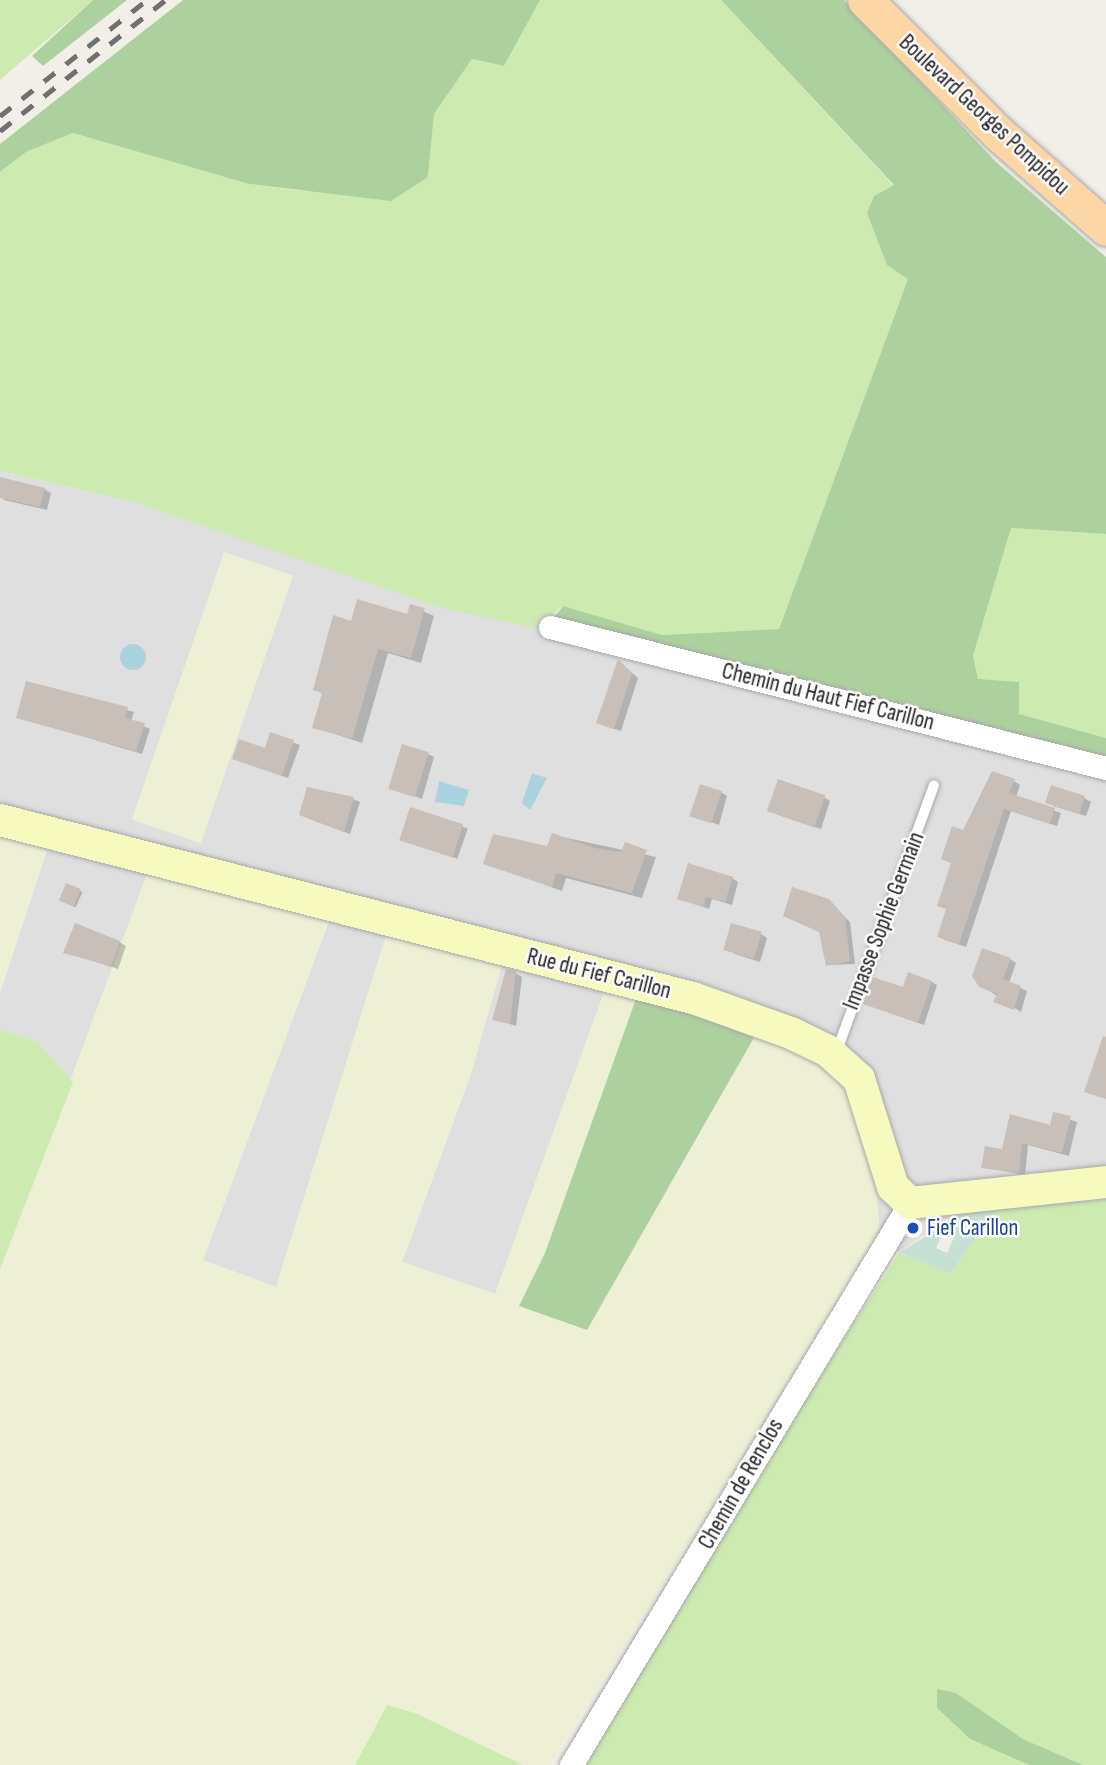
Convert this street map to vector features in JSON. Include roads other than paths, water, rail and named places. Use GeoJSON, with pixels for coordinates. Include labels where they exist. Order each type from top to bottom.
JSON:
{"type":"FeatureCollection","features":[{"type":"Feature","properties":{"kind":"main road","name":"Boulevard Georges Pompidou"},"geometry":{"type":"LineString","coordinates":[[865,0],[998,134],[1106,228]]}},
{"type":"Feature","properties":{"kind":"main road","name":"Boulevard Georges Pompidou"},"geometry":{"type":"LineString","coordinates":[[884,0],[1106,210]]}},
{"type":"Feature","properties":{"kind":"street","name":"Chemin du Haut Fief Carillon"},"geometry":{"type":"LineString","coordinates":[[550,627],[1106,768]]}},
{"type":"Feature","properties":{"kind":"street","name":"Rue du Fief Carillon"},"geometry":{"type":"LineString","coordinates":[[0,820],[693,998],[835,1056],[859,1079],[893,1186],[910,1203]]}},
{"type":"Feature","properties":{"kind":"street"},"geometry":{"type":"LineString","coordinates":[[910,1203],[1106,1182]]}},
{"type":"Feature","properties":{"kind":"street","name":"Chemin de Renclos"},"geometry":{"type":"LineString","coordinates":[[571,1765],[910,1203]]}},
{"type":"Feature","properties":{"kind":"lane","name":"Impasse Sophie Germain"},"geometry":{"type":"LineString","coordinates":[[835,1056],[934,785]]}},
{"type":"Feature","properties":{"kind":"water"},"geometry":{"type":"Polygon","coordinates":[[[133,644],[142,648],[146,657],[142,666],[133,670],[124,666],[120,657],[124,648],[133,644]]]}},
{"type":"Feature","properties":{"kind":"water"},"geometry":{"type":"Polygon","coordinates":[[[532,773],[547,778],[530,810],[522,803],[532,773]]]}},
{"type":"Feature","properties":{"kind":"water"},"geometry":{"type":"Polygon","coordinates":[[[439,781],[469,790],[464,806],[435,802],[439,781]]]}},
{"type":"Feature","properties":{"kind":"railway"},"geometry":{"type":"LineString","coordinates":[[0,116],[147,0]]}},
{"type":"Feature","properties":{"kind":"railway"},"geometry":{"type":"LineString","coordinates":[[0,131],[165,0]]}},
{"type":"Feature","properties":{"kind":"place","name":"Fief Carillon"},"geometry":{"type":"Point","coordinates":[913,1228]}}]}
